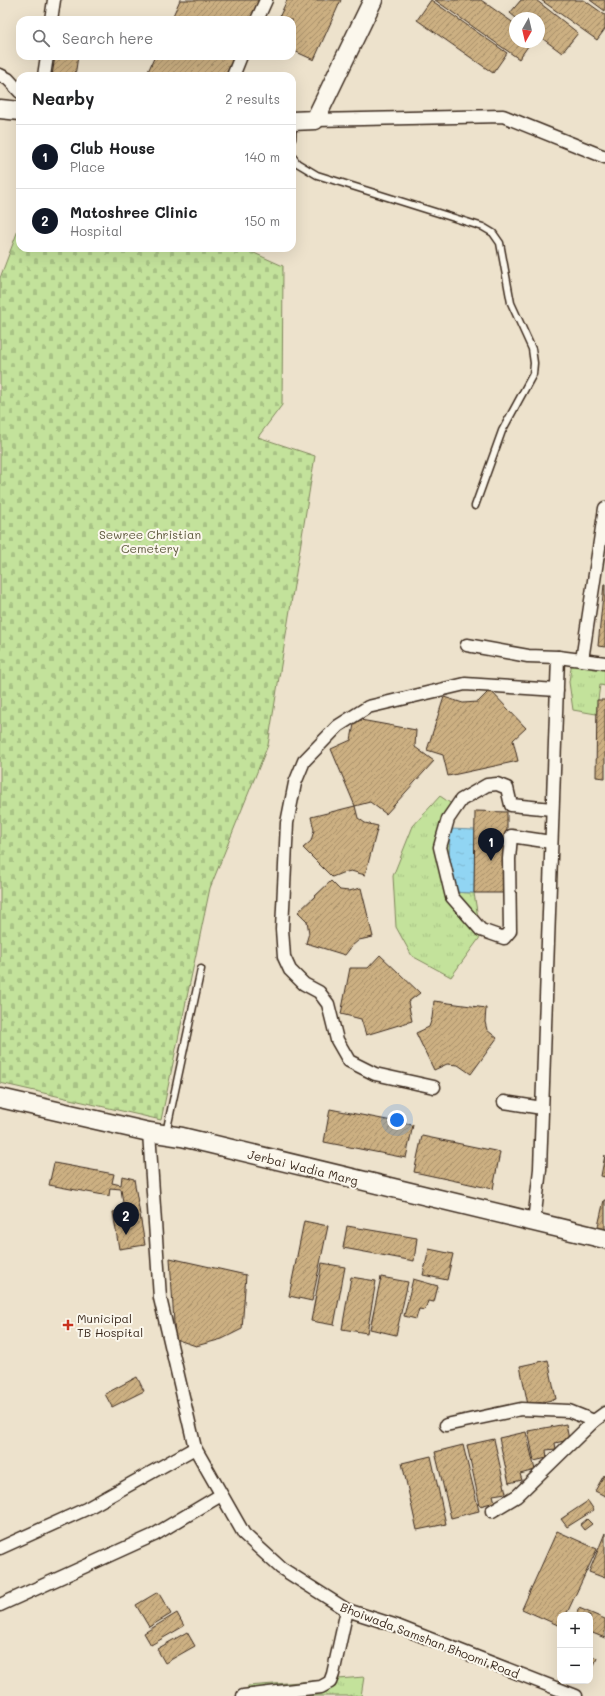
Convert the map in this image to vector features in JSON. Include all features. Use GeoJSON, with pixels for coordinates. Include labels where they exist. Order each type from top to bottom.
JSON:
{"type":"FeatureCollection","features":[{"type":"Feature","properties":{"kind":"main road"},"geometry":{"type":"LineString","coordinates":[[296,121],[315,120],[373,0]]}},
{"type":"Feature","properties":{"kind":"main road"},"geometry":{"type":"LineString","coordinates":[[0,109],[16,111]]}},
{"type":"Feature","properties":{"kind":"main road","name":"Jerbai Wadia Marg"},"geometry":{"type":"LineString","coordinates":[[0,1098],[157,1134],[190,1139],[605,1239]]}},
{"type":"Feature","properties":{"kind":"street"},"geometry":{"type":"LineString","coordinates":[[52,16],[54,0]]}},
{"type":"Feature","properties":{"kind":"street"},"geometry":{"type":"LineString","coordinates":[[259,16],[266,0]]}},
{"type":"Feature","properties":{"kind":"street"},"geometry":{"type":"LineString","coordinates":[[45,72],[46,60]]}},
{"type":"Feature","properties":{"kind":"street"},"geometry":{"type":"LineString","coordinates":[[235,72],[239,60]]}},
{"type":"Feature","properties":{"kind":"street"},"geometry":{"type":"LineString","coordinates":[[0,75],[8,79],[16,88]]}},
{"type":"Feature","properties":{"kind":"street"},"geometry":{"type":"LineString","coordinates":[[315,120],[503,116],[605,157]]}},
{"type":"Feature","properties":{"kind":"street"},"geometry":{"type":"LineString","coordinates":[[582,660],[605,508]]}},
{"type":"Feature","properties":{"kind":"street"},"geometry":{"type":"LineString","coordinates":[[467,645],[528,656],[558,657],[605,663]]}},
{"type":"Feature","properties":{"kind":"street"},"geometry":{"type":"LineString","coordinates":[[534,1222],[539,1177],[542,1108],[558,657]]}},
{"type":"Feature","properties":{"kind":"street"},"geometry":{"type":"LineString","coordinates":[[434,1088],[375,1074],[349,1061],[337,1040],[328,1004],[319,992],[304,984],[290,970],[284,957],[282,929],[287,823],[295,783],[304,762],[338,726],[368,707],[465,684],[557,690]]}},
{"type":"Feature","properties":{"kind":"street"},"geometry":{"type":"LineString","coordinates":[[551,842],[511,836],[509,858],[510,931],[504,938],[481,930],[452,897],[440,847],[448,819],[461,800],[487,784],[498,784],[507,788],[512,805],[552,809]]}},
{"type":"Feature","properties":{"kind":"street"},"geometry":{"type":"LineString","coordinates":[[504,1102],[542,1108]]}},
{"type":"Feature","properties":{"kind":"street","name":"Bhoiwada Samshan Bhoomi Road"},"geometry":{"type":"LineString","coordinates":[[157,1134],[160,1298],[195,1448],[244,1534],[281,1568],[347,1610],[398,1626],[576,1696]]}},
{"type":"Feature","properties":{"kind":"street"},"geometry":{"type":"LineString","coordinates":[[446,1425],[521,1409],[568,1411],[594,1421]]}},
{"type":"Feature","properties":{"kind":"street"},"geometry":{"type":"LineString","coordinates":[[492,1511],[517,1496],[594,1421],[605,1413]]}},
{"type":"Feature","properties":{"kind":"street"},"geometry":{"type":"LineString","coordinates":[[0,1548],[86,1509],[195,1448]]}},
{"type":"Feature","properties":{"kind":"street"},"geometry":{"type":"LineString","coordinates":[[0,1605],[154,1534],[221,1495]]}},
{"type":"Feature","properties":{"kind":"street"},"geometry":{"type":"LineString","coordinates":[[243,1696],[321,1687],[330,1682],[347,1610]]}},
{"type":"Feature","properties":{"kind":"lane"},"geometry":{"type":"LineString","coordinates":[[296,162],[317,175],[483,227],[493,233],[500,243],[511,303],[532,349],[534,362],[533,374],[502,431],[475,506]]}},
{"type":"Feature","properties":{"kind":"lane"},"geometry":{"type":"LineString","coordinates":[[157,1134],[201,969]]}},
{"type":"Feature","properties":{"kind":"green space","name":"Sewree Christian Cemetery"},"geometry":{"type":"Polygon","coordinates":[[[16,236],[16,252],[252,252],[283,266],[282,405],[258,437],[315,456],[268,745],[210,888],[161,1120],[0,1083],[0,278],[16,236]]]}},
{"type":"Feature","properties":{"kind":"green space"},"geometry":{"type":"Polygon","coordinates":[[[572,660],[605,666],[605,686],[600,685],[596,714],[573,710],[569,682],[572,660]]]}},
{"type":"Feature","properties":{"kind":"green space"},"geometry":{"type":"Polygon","coordinates":[[[440,796],[459,809],[450,829],[448,892],[474,893],[481,936],[451,977],[412,956],[396,927],[393,876],[413,826],[440,796]]]}},
{"type":"Feature","properties":{"kind":"green space"},"geometry":{"type":"Polygon","coordinates":[[[364,1677],[361,1696],[246,1696],[248,1686],[364,1677]]]}},
{"type":"Feature","properties":{"kind":"water"},"geometry":{"type":"Polygon","coordinates":[[[450,829],[475,830],[474,893],[448,892],[450,829]]]}},
{"type":"Feature","properties":{"kind":"building"},"geometry":{"type":"Polygon","coordinates":[[[180,0],[261,0],[254,16],[173,16],[180,0]]]}},
{"type":"Feature","properties":{"kind":"building"},"geometry":{"type":"Polygon","coordinates":[[[287,0],[341,0],[314,60],[296,52],[296,16],[280,16],[287,0]]]}},
{"type":"Feature","properties":{"kind":"building"},"geometry":{"type":"Polygon","coordinates":[[[431,0],[507,53],[493,73],[417,20],[431,0]]]}},
{"type":"Feature","properties":{"kind":"building"},"geometry":{"type":"Polygon","coordinates":[[[435,0],[481,0],[509,20],[509,48],[527,48],[519,59],[435,0]]]}},
{"type":"Feature","properties":{"kind":"building"},"geometry":{"type":"Polygon","coordinates":[[[521,0],[536,0],[578,33],[562,53],[545,40],[545,12],[511,12],[521,0]]]}},
{"type":"Feature","properties":{"kind":"building"},"geometry":{"type":"Polygon","coordinates":[[[541,0],[584,0],[605,15],[605,29],[597,40],[541,0]]]}},
{"type":"Feature","properties":{"kind":"building"},"geometry":{"type":"Polygon","coordinates":[[[590,0],[605,0],[605,11],[590,0]]]}},
{"type":"Feature","properties":{"kind":"building"},"geometry":{"type":"Polygon","coordinates":[[[54,60],[77,60],[76,72],[53,72],[54,60]]]}},
{"type":"Feature","properties":{"kind":"building"},"geometry":{"type":"Polygon","coordinates":[[[153,60],[233,60],[228,72],[148,72],[153,60]]]}},
{"type":"Feature","properties":{"kind":"building"},"geometry":{"type":"Polygon","coordinates":[[[605,584],[605,647],[598,646],[605,584]]]}},
{"type":"Feature","properties":{"kind":"building"},"geometry":{"type":"Polygon","coordinates":[[[490,690],[526,728],[513,740],[518,761],[448,776],[443,755],[427,750],[444,697],[463,703],[478,702],[490,690]]]}},
{"type":"Feature","properties":{"kind":"building"},"geometry":{"type":"Polygon","coordinates":[[[597,700],[605,700],[605,778],[596,777],[597,700]]]}},
{"type":"Feature","properties":{"kind":"building"},"geometry":{"type":"Polygon","coordinates":[[[355,719],[416,730],[415,747],[434,761],[386,814],[370,802],[355,806],[331,749],[351,740],[355,719]]]}},
{"type":"Feature","properties":{"kind":"building"},"geometry":{"type":"Polygon","coordinates":[[[355,806],[358,818],[365,823],[378,826],[365,875],[351,871],[332,877],[303,848],[311,841],[314,830],[311,817],[355,806]]]}},
{"type":"Feature","properties":{"kind":"building"},"geometry":{"type":"Polygon","coordinates":[[[475,811],[507,812],[507,893],[474,893],[475,811]]]}},
{"type":"Feature","properties":{"kind":"building"},"geometry":{"type":"Polygon","coordinates":[[[331,881],[340,890],[349,891],[361,888],[373,937],[359,940],[345,955],[306,943],[309,933],[307,921],[298,912],[331,881]]]}},
{"type":"Feature","properties":{"kind":"building"},"geometry":{"type":"Polygon","coordinates":[[[380,955],[420,993],[408,1002],[412,1021],[366,1035],[361,1019],[341,1014],[350,968],[368,968],[380,955]]]}},
{"type":"Feature","properties":{"kind":"building"},"geometry":{"type":"Polygon","coordinates":[[[434,1001],[486,1008],[485,1022],[487,1030],[497,1038],[471,1074],[458,1065],[447,1064],[434,1070],[416,1033],[429,1027],[432,1018],[434,1001]]]}},
{"type":"Feature","properties":{"kind":"building"},"geometry":{"type":"Polygon","coordinates":[[[330,1109],[413,1125],[406,1158],[324,1142],[330,1109]]]}},
{"type":"Feature","properties":{"kind":"building"},"geometry":{"type":"Polygon","coordinates":[[[422,1136],[500,1152],[493,1189],[414,1172],[422,1136]]]}},
{"type":"Feature","properties":{"kind":"building"},"geometry":{"type":"Polygon","coordinates":[[[605,1155],[605,1177],[601,1176],[605,1155]]]}},
{"type":"Feature","properties":{"kind":"building"},"geometry":{"type":"Polygon","coordinates":[[[54,1163],[114,1174],[112,1183],[121,1185],[122,1176],[134,1179],[145,1245],[119,1249],[113,1212],[124,1210],[121,1189],[110,1188],[109,1196],[49,1185],[54,1163]]]}},
{"type":"Feature","properties":{"kind":"building"},"geometry":{"type":"Polygon","coordinates":[[[605,1200],[605,1237],[596,1235],[605,1200]]]}},
{"type":"Feature","properties":{"kind":"building"},"geometry":{"type":"Polygon","coordinates":[[[304,1221],[328,1226],[312,1301],[289,1296],[304,1221]]]}},
{"type":"Feature","properties":{"kind":"building"},"geometry":{"type":"Polygon","coordinates":[[[347,1226],[417,1238],[414,1261],[343,1248],[347,1226]]]}},
{"type":"Feature","properties":{"kind":"building"},"geometry":{"type":"Polygon","coordinates":[[[429,1249],[453,1254],[447,1280],[423,1275],[429,1249]]]}},
{"type":"Feature","properties":{"kind":"building"},"geometry":{"type":"Polygon","coordinates":[[[170,1258],[246,1275],[242,1329],[222,1339],[196,1346],[175,1339],[170,1258]]]}},
{"type":"Feature","properties":{"kind":"building"},"geometry":{"type":"Polygon","coordinates":[[[322,1263],[345,1267],[334,1325],[311,1321],[322,1263]]]}},
{"type":"Feature","properties":{"kind":"building"},"geometry":{"type":"Polygon","coordinates":[[[351,1277],[376,1281],[367,1333],[342,1329],[351,1277]]]}},
{"type":"Feature","properties":{"kind":"building"},"geometry":{"type":"Polygon","coordinates":[[[381,1277],[408,1282],[396,1335],[370,1329],[381,1277]]]}},
{"type":"Feature","properties":{"kind":"building"},"geometry":{"type":"Polygon","coordinates":[[[413,1279],[438,1286],[434,1302],[428,1301],[425,1310],[419,1309],[416,1319],[404,1316],[413,1279]]]}},
{"type":"Feature","properties":{"kind":"building"},"geometry":{"type":"Polygon","coordinates":[[[548,1360],[556,1399],[528,1405],[520,1366],[548,1360]]]}},
{"type":"Feature","properties":{"kind":"building"},"geometry":{"type":"Polygon","coordinates":[[[137,1377],[144,1391],[112,1407],[105,1394],[137,1377]]]}},
{"type":"Feature","properties":{"kind":"building"},"geometry":{"type":"Polygon","coordinates":[[[566,1424],[569,1440],[555,1443],[556,1449],[546,1450],[547,1458],[534,1461],[528,1431],[566,1424]]]}},
{"type":"Feature","properties":{"kind":"building"},"geometry":{"type":"Polygon","coordinates":[[[526,1432],[535,1470],[520,1474],[522,1480],[509,1483],[499,1438],[526,1432]]]}},
{"type":"Feature","properties":{"kind":"building"},"geometry":{"type":"Polygon","coordinates":[[[494,1439],[506,1493],[493,1495],[495,1502],[480,1506],[467,1445],[494,1439]]]}},
{"type":"Feature","properties":{"kind":"building"},"geometry":{"type":"Polygon","coordinates":[[[463,1445],[479,1511],[451,1518],[435,1452],[463,1445]]]}},
{"type":"Feature","properties":{"kind":"building"},"geometry":{"type":"Polygon","coordinates":[[[431,1456],[446,1524],[417,1530],[402,1463],[431,1456]]]}},
{"type":"Feature","properties":{"kind":"building"},"geometry":{"type":"Polygon","coordinates":[[[604,1475],[605,1476],[605,1496],[595,1491],[604,1475]]]}},
{"type":"Feature","properties":{"kind":"building"},"geometry":{"type":"Polygon","coordinates":[[[588,1501],[594,1510],[567,1527],[561,1519],[588,1501]]]}},
{"type":"Feature","properties":{"kind":"building"},"geometry":{"type":"Polygon","coordinates":[[[587,1519],[592,1524],[584,1530],[580,1525],[587,1519]]]}},
{"type":"Feature","properties":{"kind":"building"},"geometry":{"type":"Polygon","coordinates":[[[557,1531],[597,1549],[567,1612],[557,1612],[557,1625],[522,1609],[557,1531]]]}},
{"type":"Feature","properties":{"kind":"building"},"geometry":{"type":"Polygon","coordinates":[[[605,1533],[605,1578],[589,1572],[605,1533]]]}},
{"type":"Feature","properties":{"kind":"building"},"geometry":{"type":"Polygon","coordinates":[[[158,1592],[171,1614],[149,1627],[136,1605],[158,1592]]]}},
{"type":"Feature","properties":{"kind":"building"},"geometry":{"type":"Polygon","coordinates":[[[579,1608],[588,1612],[577,1612],[579,1608]]]}},
{"type":"Feature","properties":{"kind":"building"},"geometry":{"type":"Polygon","coordinates":[[[177,1613],[184,1626],[151,1645],[144,1633],[177,1613]]]}},
{"type":"Feature","properties":{"kind":"building"},"geometry":{"type":"Polygon","coordinates":[[[593,1614],[605,1619],[605,1638],[593,1633],[593,1614]]]}},
{"type":"Feature","properties":{"kind":"building"},"geometry":{"type":"Polygon","coordinates":[[[187,1632],[195,1646],[165,1663],[157,1649],[187,1632]]]}},
{"type":"Feature","properties":{"kind":"building"},"geometry":{"type":"Polygon","coordinates":[[[593,1656],[597,1658],[593,1668],[593,1656]]]}},
{"type":"Feature","properties":{"kind":"place","name":"Club House"},"geometry":{"type":"Point","coordinates":[491,861]}},
{"type":"Feature","properties":{"kind":"place","name":"Matoshree Clinic"},"geometry":{"type":"Point","coordinates":[126,1235]}},
{"type":"Feature","properties":{"kind":"place","name":"Municipal TB Hospital"},"geometry":{"type":"Point","coordinates":[68,1325]}}]}
